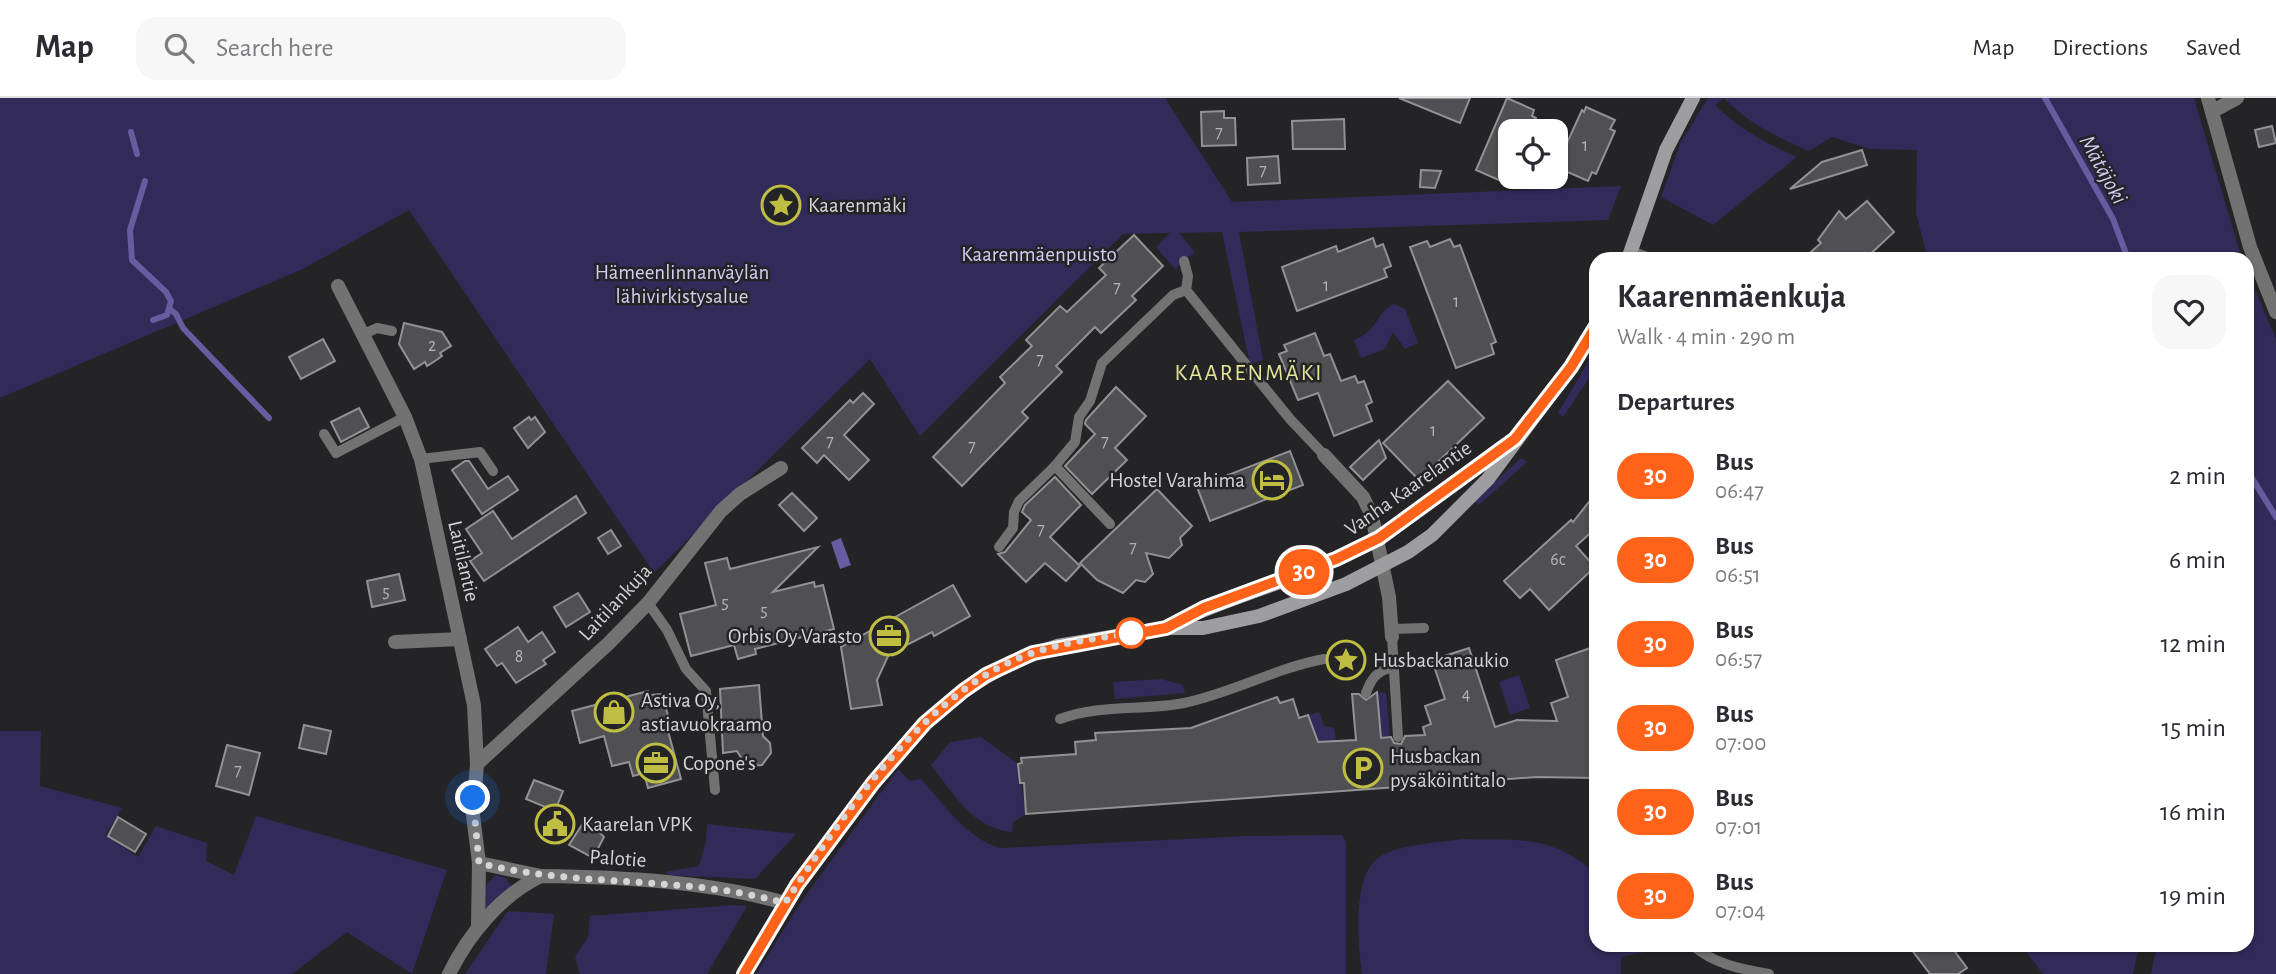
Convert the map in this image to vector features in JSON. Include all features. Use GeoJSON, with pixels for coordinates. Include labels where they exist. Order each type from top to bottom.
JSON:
{"type":"FeatureCollection","features":[{"type":"Feature","properties":{"kind":"main road"},"geometry":{"type":"LineString","coordinates":[[1631,252],[1666,150],[1693,98]]}},
{"type":"Feature","properties":{"kind":"main road","name":"Vanha Kaarelantie"},"geometry":{"type":"LineString","coordinates":[[744,974],[785,903],[901,749],[925,723],[963,691],[986,675],[1033,653],[1166,628],[1203,628],[1259,616],[1346,584],[1380,567],[1432,535],[1488,479],[1515,439],[1571,367],[1589,337]]}},
{"type":"Feature","properties":{"kind":"main road","name":"Vanha Kaarelantie"},"geometry":{"type":"LineString","coordinates":[[1166,628],[1204,608],[1336,559],[1379,538],[1515,439]]}},
{"type":"Feature","properties":{"kind":"street"},"geometry":{"type":"LineString","coordinates":[[2237,98],[2211,105],[2252,252]]}},
{"type":"Feature","properties":{"kind":"street"},"geometry":{"type":"LineString","coordinates":[[2254,257],[2276,312]]}},
{"type":"Feature","properties":{"kind":"street","name":"Laitilantie"},"geometry":{"type":"LineString","coordinates":[[338,286],[405,417],[421,459],[474,705],[477,764],[473,815],[479,863],[478,926]]}},
{"type":"Feature","properties":{"kind":"street"},"geometry":{"type":"LineString","coordinates":[[1324,455],[1363,497],[1379,538],[1380,567],[1389,597],[1392,633]]}},
{"type":"Feature","properties":{"kind":"street","name":"Laitilankuja"},"geometry":{"type":"LineString","coordinates":[[477,764],[609,643],[648,603],[721,511],[740,494],[781,468]]}},
{"type":"Feature","properties":{"kind":"street"},"geometry":{"type":"LineString","coordinates":[[394,642],[460,639]]}},
{"type":"Feature","properties":{"kind":"street"},"geometry":{"type":"LineString","coordinates":[[479,863],[541,876]]}},
{"type":"Feature","properties":{"kind":"street"},"geometry":{"type":"LineString","coordinates":[[449,974],[478,926],[530,881],[541,876]]}},
{"type":"Feature","properties":{"kind":"street","name":"Palotie"},"geometry":{"type":"LineString","coordinates":[[541,876],[664,883],[760,896],[785,903]]}},
{"type":"Feature","properties":{"kind":"lane"},"geometry":{"type":"LineString","coordinates":[[1184,261],[1188,276],[1186,290],[1290,419],[1324,455]]}},
{"type":"Feature","properties":{"kind":"lane"},"geometry":{"type":"LineString","coordinates":[[999,547],[1013,528],[1014,512],[1019,501],[1075,442],[1079,417],[1090,401],[1102,363],[1173,295],[1186,290]]}},
{"type":"Feature","properties":{"kind":"lane"},"geometry":{"type":"LineString","coordinates":[[364,334],[377,328],[392,331]]}},
{"type":"Feature","properties":{"kind":"lane"},"geometry":{"type":"LineString","coordinates":[[324,434],[336,453],[405,417]]}},
{"type":"Feature","properties":{"kind":"lane"},"geometry":{"type":"LineString","coordinates":[[421,459],[480,452],[493,471]]}},
{"type":"Feature","properties":{"kind":"lane"},"geometry":{"type":"LineString","coordinates":[[1055,466],[1110,524]]}},
{"type":"Feature","properties":{"kind":"lane"},"geometry":{"type":"LineString","coordinates":[[648,603],[667,629],[686,669],[706,691],[715,790]]}},
{"type":"Feature","properties":{"kind":"lane"},"geometry":{"type":"LineString","coordinates":[[1398,737],[1392,633],[1424,628]]}},
{"type":"Feature","properties":{"kind":"lane"},"geometry":{"type":"LineString","coordinates":[[1060,719],[1079,712],[1184,703],[1288,667],[1324,659]]}},
{"type":"Feature","properties":{"kind":"lane"},"geometry":{"type":"LineString","coordinates":[[1366,693],[1372,678],[1381,670],[1394,667]]}},
{"type":"Feature","properties":{"kind":"lane"},"geometry":{"type":"LineString","coordinates":[[1700,952],[1731,967],[1769,974]]}},
{"type":"Feature","properties":{"kind":"green space","name":"Hämeenlinnanväylän lähivirkistysalue"},"geometry":{"type":"Polygon","coordinates":[[[0,98],[1165,98],[1232,202],[1621,186],[1608,220],[1239,232],[1263,360],[1250,364],[1222,232],[1179,233],[1195,252],[1175,269],[1156,247],[1170,233],[1123,234],[920,436],[870,359],[654,573],[409,210],[303,269],[0,398],[0,98]]]}},
{"type":"Feature","properties":{"kind":"green space"},"geometry":{"type":"Polygon","coordinates":[[[1708,98],[1724,98],[1715,105],[1734,121],[1764,141],[1797,157],[1713,225],[1661,197],[1681,142],[1708,98]]]}},
{"type":"Feature","properties":{"kind":"green space"},"geometry":{"type":"Polygon","coordinates":[[[1724,98],[2194,98],[2240,252],[1926,252],[1916,213],[1917,150],[1870,149],[1832,137],[1809,151],[1753,123],[1724,98]]]}},
{"type":"Feature","properties":{"kind":"green space"},"geometry":{"type":"Polygon","coordinates":[[[2254,287],[2276,339],[2276,974],[2151,974],[2156,952],[2254,952],[2254,287]]]}},
{"type":"Feature","properties":{"kind":"green space"},"geometry":{"type":"Polygon","coordinates":[[[1394,304],[1405,309],[1418,343],[1405,349],[1393,332],[1385,349],[1361,358],[1354,340],[1368,332],[1383,312],[1394,304]]]}},
{"type":"Feature","properties":{"kind":"green space"},"geometry":{"type":"Polygon","coordinates":[[[1589,361],[1589,378],[1563,417],[1558,413],[1589,361]]]}},
{"type":"Feature","properties":{"kind":"green space"},"geometry":{"type":"Polygon","coordinates":[[[1521,458],[1527,462],[1479,505],[1474,501],[1521,458]]]}},
{"type":"Feature","properties":{"kind":"green space"},"geometry":{"type":"Polygon","coordinates":[[[1519,675],[1530,708],[1510,715],[1499,682],[1519,675]]]}},
{"type":"Feature","properties":{"kind":"green space"},"geometry":{"type":"Polygon","coordinates":[[[1161,679],[1183,685],[1185,693],[1115,699],[1113,682],[1161,679]]]}},
{"type":"Feature","properties":{"kind":"green space"},"geometry":{"type":"Polygon","coordinates":[[[1377,692],[1386,693],[1390,737],[1381,738],[1377,692]]]}},
{"type":"Feature","properties":{"kind":"green space"},"geometry":{"type":"Polygon","coordinates":[[[1319,712],[1324,726],[1334,728],[1336,741],[1280,746],[1311,724],[1308,715],[1319,712]]]}},
{"type":"Feature","properties":{"kind":"green space"},"geometry":{"type":"Polygon","coordinates":[[[0,731],[41,731],[40,786],[122,808],[105,835],[138,857],[156,826],[207,843],[206,861],[234,875],[256,816],[447,870],[412,974],[347,932],[292,974],[0,974],[0,731]]]}},
{"type":"Feature","properties":{"kind":"green space"},"geometry":{"type":"Polygon","coordinates":[[[981,737],[1018,764],[1026,814],[1013,822],[1012,832],[998,829],[975,817],[956,798],[931,765],[950,742],[981,737]]]}},
{"type":"Feature","properties":{"kind":"green space"},"geometry":{"type":"Polygon","coordinates":[[[898,769],[910,781],[921,779],[966,829],[1000,848],[1247,836],[1342,835],[1346,842],[1346,974],[756,974],[801,902],[898,769]]]}},
{"type":"Feature","properties":{"kind":"green space"},"geometry":{"type":"Polygon","coordinates":[[[707,824],[796,834],[755,879],[669,875],[665,872],[699,866],[706,842],[707,824]]]}},
{"type":"Feature","properties":{"kind":"green space"},"geometry":{"type":"Polygon","coordinates":[[[1461,839],[1517,840],[1548,845],[1564,852],[1589,869],[1589,952],[1645,952],[1621,957],[1621,974],[1362,974],[1358,928],[1365,878],[1371,865],[1381,856],[1420,844],[1461,839]]]}},
{"type":"Feature","properties":{"kind":"green space"},"geometry":{"type":"Polygon","coordinates":[[[496,875],[506,878],[512,889],[482,916],[484,887],[496,875]]]}},
{"type":"Feature","properties":{"kind":"green space"},"geometry":{"type":"Polygon","coordinates":[[[747,906],[707,974],[580,974],[575,957],[588,937],[590,916],[747,906]]]}},
{"type":"Feature","properties":{"kind":"green space"},"geometry":{"type":"Polygon","coordinates":[[[508,911],[554,914],[546,974],[465,974],[508,911]]]}},
{"type":"Feature","properties":{"kind":"green space"},"geometry":{"type":"Polygon","coordinates":[[[2026,952],[2138,952],[2133,974],[2043,974],[2026,952]]]}},
{"type":"Feature","properties":{"kind":"shaded area"},"geometry":{"type":"Polygon","coordinates":[[[841,538],[851,565],[840,569],[831,542],[841,538]]]}},
{"type":"Feature","properties":{"kind":"building"},"geometry":{"type":"Polygon","coordinates":[[[1399,98],[1470,98],[1460,123],[1399,98]]]}},
{"type":"Feature","properties":{"kind":"building"},"geometry":{"type":"Polygon","coordinates":[[[1507,98],[1534,110],[1532,116],[1536,119],[1498,119],[1498,180],[1476,170],[1507,98]]]}},
{"type":"Feature","properties":{"kind":"building"},"geometry":{"type":"Polygon","coordinates":[[[1586,107],[1615,120],[1610,129],[1615,131],[1596,174],[1592,172],[1588,181],[1568,172],[1568,141],[1582,110],[1584,112],[1586,107]]]}},
{"type":"Feature","properties":{"kind":"building"},"geometry":{"type":"Polygon","coordinates":[[[1224,111],[1224,118],[1235,118],[1236,145],[1202,146],[1201,112],[1224,111]]]}},
{"type":"Feature","properties":{"kind":"building"},"geometry":{"type":"Polygon","coordinates":[[[1344,119],[1345,149],[1293,149],[1292,121],[1344,119]]]}},
{"type":"Feature","properties":{"kind":"building"},"geometry":{"type":"Polygon","coordinates":[[[2272,126],[2276,143],[2259,147],[2255,130],[2272,126]]]}},
{"type":"Feature","properties":{"kind":"building"},"geometry":{"type":"Polygon","coordinates":[[[1862,150],[1867,165],[1790,189],[1822,162],[1862,150]]]}},
{"type":"Feature","properties":{"kind":"building"},"geometry":{"type":"Polygon","coordinates":[[[1278,156],[1280,183],[1248,185],[1247,158],[1278,156]]]}},
{"type":"Feature","properties":{"kind":"building"},"geometry":{"type":"Polygon","coordinates":[[[1421,170],[1441,171],[1435,188],[1420,187],[1421,170]]]}},
{"type":"Feature","properties":{"kind":"building"},"geometry":{"type":"Polygon","coordinates":[[[1867,201],[1894,232],[1873,252],[1811,252],[1821,243],[1818,240],[1839,211],[1846,219],[1867,201]]]}},
{"type":"Feature","properties":{"kind":"building"},"geometry":{"type":"Polygon","coordinates":[[[1134,235],[1163,266],[1132,296],[1136,300],[1101,333],[1095,327],[1056,366],[1062,372],[1022,412],[1028,418],[962,486],[933,457],[1005,383],[1000,377],[1032,346],[1026,340],[1060,306],[1067,312],[1106,275],[1099,268],[1134,235]]]}},
{"type":"Feature","properties":{"kind":"building"},"geometry":{"type":"Polygon","coordinates":[[[1373,238],[1376,247],[1383,244],[1391,266],[1384,269],[1387,277],[1297,311],[1282,267],[1336,246],[1338,252],[1373,238]]]}},
{"type":"Feature","properties":{"kind":"building"},"geometry":{"type":"Polygon","coordinates":[[[1450,239],[1454,247],[1460,245],[1496,342],[1491,344],[1494,354],[1456,368],[1410,247],[1427,241],[1430,247],[1450,239]]]}},
{"type":"Feature","properties":{"kind":"building"},"geometry":{"type":"Polygon","coordinates":[[[404,323],[442,332],[451,346],[427,366],[425,362],[414,369],[399,344],[404,323]]]}},
{"type":"Feature","properties":{"kind":"building"},"geometry":{"type":"Polygon","coordinates":[[[1315,333],[1324,356],[1330,354],[1341,381],[1355,376],[1358,383],[1364,381],[1372,402],[1366,405],[1372,421],[1334,436],[1318,393],[1298,400],[1279,354],[1287,351],[1284,345],[1315,333]]]}},
{"type":"Feature","properties":{"kind":"building"},"geometry":{"type":"Polygon","coordinates":[[[323,339],[335,361],[301,379],[289,357],[323,339]]]}},
{"type":"Feature","properties":{"kind":"building"},"geometry":{"type":"Polygon","coordinates":[[[1448,381],[1484,418],[1419,480],[1383,443],[1448,381]]]}},
{"type":"Feature","properties":{"kind":"building"},"geometry":{"type":"Polygon","coordinates":[[[1116,387],[1146,416],[1115,448],[1127,460],[1092,494],[1065,466],[1095,434],[1085,424],[1086,420],[1116,387]]]}},
{"type":"Feature","properties":{"kind":"building"},"geometry":{"type":"Polygon","coordinates":[[[863,393],[874,404],[844,435],[869,460],[849,480],[824,455],[817,463],[802,448],[850,400],[853,403],[863,393]]]}},
{"type":"Feature","properties":{"kind":"building"},"geometry":{"type":"Polygon","coordinates":[[[359,408],[369,427],[341,442],[331,422],[359,408]]]}},
{"type":"Feature","properties":{"kind":"building"},"geometry":{"type":"Polygon","coordinates":[[[529,417],[531,420],[535,417],[545,432],[528,448],[514,428],[529,417]]]}},
{"type":"Feature","properties":{"kind":"building"},"geometry":{"type":"Polygon","coordinates":[[[1379,440],[1386,458],[1363,480],[1350,467],[1379,440]]]}},
{"type":"Feature","properties":{"kind":"building"},"geometry":{"type":"Polygon","coordinates":[[[1290,451],[1303,485],[1210,521],[1197,487],[1290,451]]]}},
{"type":"Feature","properties":{"kind":"building"},"geometry":{"type":"Polygon","coordinates":[[[469,461],[488,489],[508,476],[518,490],[482,514],[452,470],[469,461]]]}},
{"type":"Feature","properties":{"kind":"building"},"geometry":{"type":"Polygon","coordinates":[[[1055,477],[1081,505],[1050,537],[1080,566],[1066,581],[1045,563],[1026,582],[998,554],[1005,552],[1031,520],[1022,512],[1025,505],[1055,477]]]}},
{"type":"Feature","properties":{"kind":"building"},"geometry":{"type":"Polygon","coordinates":[[[1157,489],[1192,526],[1180,538],[1182,545],[1169,558],[1146,553],[1153,574],[1145,582],[1136,580],[1123,593],[1097,580],[1080,563],[1157,489]]]}},
{"type":"Feature","properties":{"kind":"building"},"geometry":{"type":"Polygon","coordinates":[[[792,493],[817,518],[804,531],[779,505],[792,493]]]}},
{"type":"Feature","properties":{"kind":"building"},"geometry":{"type":"Polygon","coordinates":[[[576,496],[586,513],[484,581],[470,561],[482,553],[466,529],[493,511],[512,539],[576,496]]]}},
{"type":"Feature","properties":{"kind":"building"},"geometry":{"type":"Polygon","coordinates":[[[1589,502],[1589,534],[1576,546],[1589,560],[1589,573],[1549,610],[1530,589],[1520,598],[1504,581],[1571,520],[1573,522],[1589,502]]]}},
{"type":"Feature","properties":{"kind":"building"},"geometry":{"type":"Polygon","coordinates":[[[611,530],[621,546],[608,554],[598,538],[611,530]]]}},
{"type":"Feature","properties":{"kind":"building"},"geometry":{"type":"Polygon","coordinates":[[[818,547],[773,592],[814,582],[815,587],[823,585],[834,629],[755,649],[756,654],[738,659],[734,645],[691,656],[680,614],[716,605],[705,563],[727,558],[730,569],[818,547]]]}},
{"type":"Feature","properties":{"kind":"building"},"geometry":{"type":"Polygon","coordinates":[[[399,574],[405,600],[372,607],[367,581],[399,574]]]}},
{"type":"Feature","properties":{"kind":"building"},"geometry":{"type":"Polygon","coordinates":[[[953,585],[970,616],[934,636],[932,632],[889,654],[877,680],[882,705],[851,709],[841,647],[953,585]]]}},
{"type":"Feature","properties":{"kind":"building"},"geometry":{"type":"Polygon","coordinates":[[[578,593],[590,612],[566,627],[554,607],[578,593]]]}},
{"type":"Feature","properties":{"kind":"building"},"geometry":{"type":"Polygon","coordinates":[[[518,627],[528,642],[542,632],[555,652],[543,660],[546,664],[516,683],[502,663],[497,666],[485,649],[518,627]]]}},
{"type":"Feature","properties":{"kind":"building","name":"Husbackan pysäköintitalo"},"geometry":{"type":"Polygon","coordinates":[[[1469,648],[1495,727],[1517,720],[1557,721],[1551,703],[1568,697],[1556,660],[1589,648],[1589,778],[1537,777],[1026,814],[1024,783],[1020,783],[1018,764],[1022,763],[1021,758],[1076,754],[1075,742],[1096,740],[1095,733],[1191,728],[1277,697],[1280,703],[1293,699],[1299,718],[1308,715],[1318,742],[1356,740],[1352,694],[1359,694],[1366,700],[1377,692],[1381,738],[1391,737],[1394,743],[1401,744],[1405,736],[1425,735],[1423,727],[1431,724],[1425,706],[1445,699],[1432,660],[1469,648]]]}},
{"type":"Feature","properties":{"kind":"building"},"geometry":{"type":"Polygon","coordinates":[[[759,685],[763,736],[770,743],[771,753],[762,765],[752,766],[743,761],[737,751],[723,753],[720,689],[759,685]]]}},
{"type":"Feature","properties":{"kind":"building"},"geometry":{"type":"Polygon","coordinates":[[[648,691],[649,695],[662,694],[669,719],[665,720],[681,779],[648,788],[644,773],[633,776],[629,762],[612,766],[604,736],[580,743],[572,711],[648,691]]]}},
{"type":"Feature","properties":{"kind":"building"},"geometry":{"type":"Polygon","coordinates":[[[304,725],[331,731],[326,754],[299,748],[304,725]]]}},
{"type":"Feature","properties":{"kind":"building"},"geometry":{"type":"Polygon","coordinates":[[[227,745],[260,753],[249,795],[216,786],[227,745]]]}},
{"type":"Feature","properties":{"kind":"building"},"geometry":{"type":"Polygon","coordinates":[[[534,780],[563,791],[555,811],[526,799],[534,780]]]}},
{"type":"Feature","properties":{"kind":"building"},"geometry":{"type":"Polygon","coordinates":[[[118,817],[146,834],[135,852],[108,836],[118,817]]]}},
{"type":"Feature","properties":{"kind":"building"},"geometry":{"type":"Polygon","coordinates":[[[587,817],[602,825],[599,832],[604,837],[593,858],[569,845],[587,817]]]}},
{"type":"Feature","properties":{"kind":"building"},"geometry":{"type":"Polygon","coordinates":[[[1913,952],[1955,952],[1967,968],[1958,974],[1930,974],[1913,952]]]}},
{"type":"Feature","properties":{"kind":"waterway","name":"Mätäjoki"},"geometry":{"type":"LineString","coordinates":[[2045,98],[2113,219],[2125,252]]}},
{"type":"Feature","properties":{"kind":"waterway"},"geometry":{"type":"LineString","coordinates":[[131,132],[137,154]]}},
{"type":"Feature","properties":{"kind":"waterway"},"geometry":{"type":"LineString","coordinates":[[145,181],[130,230],[132,260],[166,292],[171,301],[167,315],[153,320]]}},
{"type":"Feature","properties":{"kind":"waterway"},"geometry":{"type":"LineString","coordinates":[[171,310],[183,328],[269,418]]}},
{"type":"Feature","properties":{"kind":"waterway","name":"Mätäjoki"},"geometry":{"type":"LineString","coordinates":[[2254,481],[2276,517]]}},
{"type":"Feature","properties":{"kind":"bus line","name":"30"},"geometry":{"type":"LineString","coordinates":[[744,974],[797,885],[873,783],[925,723],[963,691],[986,675],[1033,653],[1092,639],[1166,628],[1204,608],[1286,580],[1379,538],[1515,439],[1571,367],[1589,337]]}},
{"type":"Feature","properties":{"kind":"place","name":"Kaarenmäki"},"geometry":{"type":"Point","coordinates":[781,205]}},
{"type":"Feature","properties":{"kind":"place","name":"Hostel Varahima"},"geometry":{"type":"Point","coordinates":[1272,480]}},
{"type":"Feature","properties":{"kind":"place","name":"Orbis Oy Varasto"},"geometry":{"type":"Point","coordinates":[889,636]}},
{"type":"Feature","properties":{"kind":"place","name":"Husbackanaukio"},"geometry":{"type":"Point","coordinates":[1346,660]}},
{"type":"Feature","properties":{"kind":"place","name":"Astiva Oy, astiavuokraamo"},"geometry":{"type":"Point","coordinates":[614,712]}},
{"type":"Feature","properties":{"kind":"place","name":"Copone's"},"geometry":{"type":"Point","coordinates":[656,763]}},
{"type":"Feature","properties":{"kind":"place","name":"Husbackan pysäköintitalo"},"geometry":{"type":"Point","coordinates":[1363,768]}},
{"type":"Feature","properties":{"kind":"place","name":"Kaarelan VPK"},"geometry":{"type":"Point","coordinates":[555,824]}},
{"type":"Feature","properties":{"kind":"district","name":"KAARENMÄKI"},"geometry":{"type":"Point","coordinates":[1249,372]}},
{"type":"Feature","properties":{"kind":"route"},"geometry":{"type":"LineString","coordinates":[[473,798],[479,863],[541,876],[572,876],[710,888],[785,903],[873,783],[901,749],[945,705],[986,675],[1033,653],[1092,639],[1141,632],[1131,633]]}},
{"type":"Feature","properties":{"kind":"park label","name":"Kaarenmäenpuisto"},"geometry":{"type":"Point","coordinates":[1039,254]}}]}
